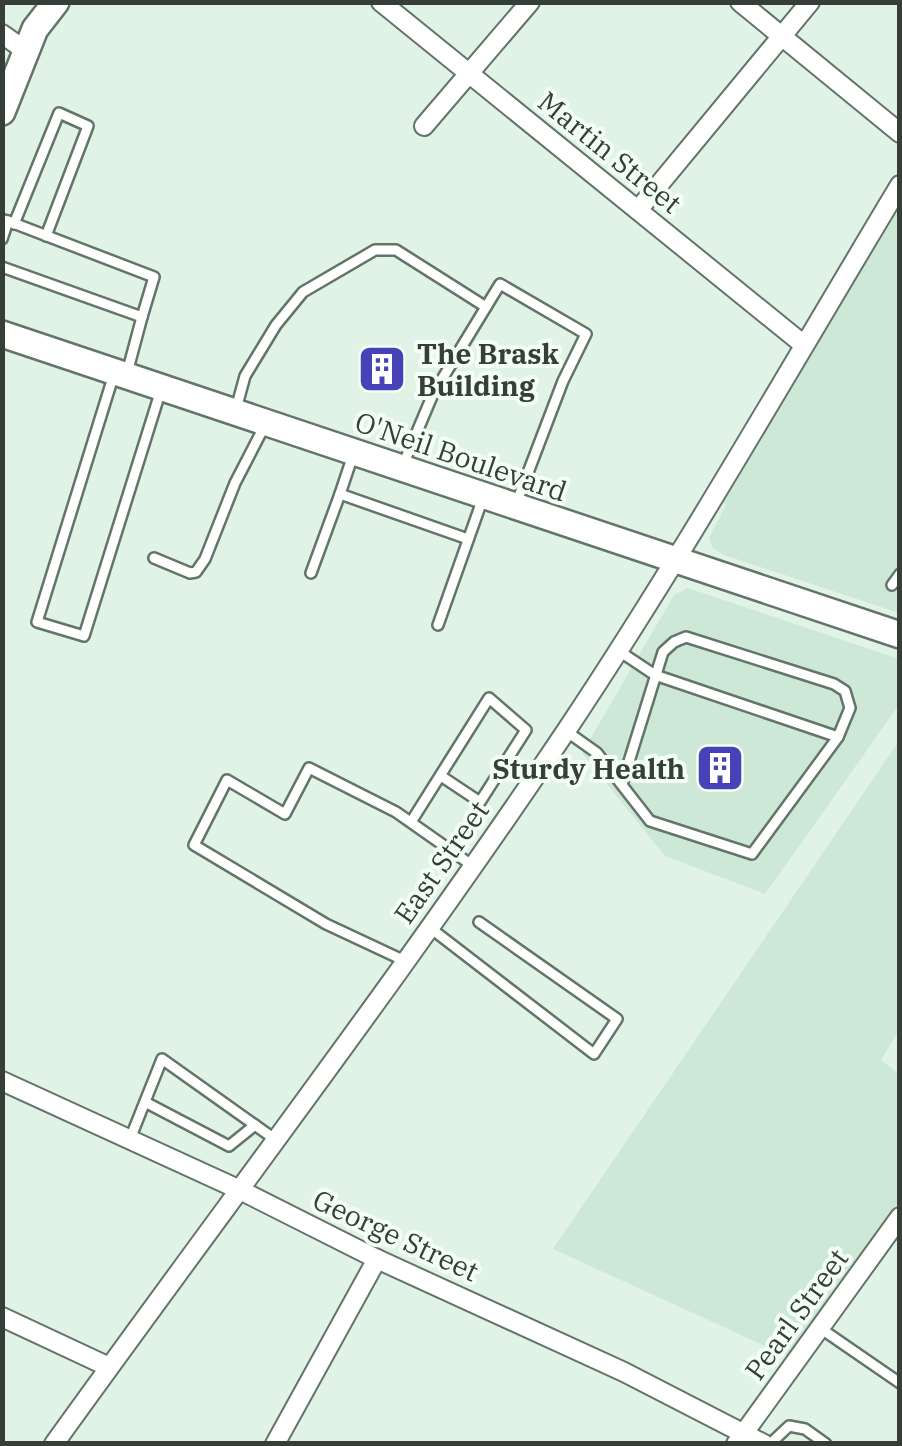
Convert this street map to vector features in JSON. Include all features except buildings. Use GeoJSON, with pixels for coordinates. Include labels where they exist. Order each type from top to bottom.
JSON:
{"type":"FeatureCollection","features":[{"type":"Feature","properties":{"kind":"main road"},"geometry":{"type":"LineString","coordinates":[[2,112],[39,23],[56,2]]}},
{"type":"Feature","properties":{"kind":"main road","name":"O'Neil Boulevard"},"geometry":{"type":"LineString","coordinates":[[2,334],[900,635]]}},
{"type":"Feature","properties":{"kind":"street","name":"Martin Street"},"geometry":{"type":"LineString","coordinates":[[380,2],[804,345]]}},
{"type":"Feature","properties":{"kind":"street"},"geometry":{"type":"LineString","coordinates":[[424,126],[530,2]]}},
{"type":"Feature","properties":{"kind":"street"},"geometry":{"type":"LineString","coordinates":[[740,2],[900,134]]}},
{"type":"Feature","properties":{"kind":"street"},"geometry":{"type":"LineString","coordinates":[[638,210],[810,2]]}},
{"type":"Feature","properties":{"kind":"street"},"geometry":{"type":"LineString","coordinates":[[2,34],[26,51]]}},
{"type":"Feature","properties":{"kind":"street","name":"East Street"},"geometry":{"type":"LineString","coordinates":[[54,1444],[429,928],[566,731],[675,560],[900,185]]}},
{"type":"Feature","properties":{"kind":"street","name":"George Street"},"geometry":{"type":"LineString","coordinates":[[2,1081],[508,1317],[741,1438],[767,1444]]}},
{"type":"Feature","properties":{"kind":"street","name":"Pearl Street"},"geometry":{"type":"LineString","coordinates":[[741,1438],[820,1328],[893,1239],[900,1217]]}},
{"type":"Feature","properties":{"kind":"street"},"geometry":{"type":"LineString","coordinates":[[276,1444],[378,1259]]}},
{"type":"Feature","properties":{"kind":"street"},"geometry":{"type":"LineString","coordinates":[[2,1317],[109,1367]]}},
{"type":"Feature","properties":{"kind":"lane"},"geometry":{"type":"LineString","coordinates":[[2,238],[59,113],[88,126],[46,236]]}},
{"type":"Feature","properties":{"kind":"lane"},"geometry":{"type":"LineString","coordinates":[[8,222],[154,276],[37,622],[84,636],[162,387]]}},
{"type":"Feature","properties":{"kind":"lane"},"geometry":{"type":"LineString","coordinates":[[235,412],[245,376],[276,324],[303,292],[375,250],[396,250],[486,308]]}},
{"type":"Feature","properties":{"kind":"lane"},"geometry":{"type":"LineString","coordinates":[[2,266],[142,317]]}},
{"type":"Feature","properties":{"kind":"lane"},"geometry":{"type":"LineString","coordinates":[[402,468],[434,394],[500,284],[586,334],[562,381],[515,506]]}},
{"type":"Feature","properties":{"kind":"lane"},"geometry":{"type":"LineString","coordinates":[[154,558],[196,572],[206,559],[235,483],[266,422]]}},
{"type":"Feature","properties":{"kind":"lane"},"geometry":{"type":"LineString","coordinates":[[311,572],[354,452]]}},
{"type":"Feature","properties":{"kind":"lane"},"geometry":{"type":"LineString","coordinates":[[340,494],[468,538]]}},
{"type":"Feature","properties":{"kind":"lane"},"geometry":{"type":"LineString","coordinates":[[438,625],[484,495]]}},
{"type":"Feature","properties":{"kind":"lane"},"geometry":{"type":"LineString","coordinates":[[892,585],[900,574]]}},
{"type":"Feature","properties":{"kind":"lane"},"geometry":{"type":"LineString","coordinates":[[566,731],[597,753],[650,821],[752,854],[838,737],[850,708],[845,691],[834,684],[686,638],[674,642],[663,652],[622,784]]}},
{"type":"Feature","properties":{"kind":"lane"},"geometry":{"type":"LineString","coordinates":[[618,651],[655,675],[838,737]]}},
{"type":"Feature","properties":{"kind":"lane"},"geometry":{"type":"LineString","coordinates":[[412,822],[440,776],[489,698],[526,730],[480,802],[440,776]]}},
{"type":"Feature","properties":{"kind":"lane"},"geometry":{"type":"LineString","coordinates":[[405,960],[326,924],[194,845],[228,780],[285,814],[309,768],[412,822],[472,866]]}},
{"type":"Feature","properties":{"kind":"lane"},"geometry":{"type":"LineString","coordinates":[[429,928],[594,1054],[617,1020],[480,922]]}},
{"type":"Feature","properties":{"kind":"lane"},"geometry":{"type":"LineString","coordinates":[[130,1139],[160,1062],[165,1059],[276,1140]]}},
{"type":"Feature","properties":{"kind":"lane"},"geometry":{"type":"LineString","coordinates":[[144,1102],[229,1146],[255,1125]]}},
{"type":"Feature","properties":{"kind":"lane"},"geometry":{"type":"LineString","coordinates":[[820,1328],[900,1384]]}},
{"type":"Feature","properties":{"kind":"lane"},"geometry":{"type":"LineString","coordinates":[[767,1444],[789,1426],[805,1429],[826,1444]]}},
{"type":"Feature","properties":{"kind":"shaded area"},"geometry":{"type":"Polygon","coordinates":[[[899,203],[899,613],[724,555],[713,548],[709,538],[726,505],[722,502],[899,203]]]}},
{"type":"Feature","properties":{"kind":"shaded area"},"geometry":{"type":"Polygon","coordinates":[[[688,588],[899,659],[899,705],[765,894],[665,856],[582,753],[674,595],[688,588]]]}},
{"type":"Feature","properties":{"kind":"shaded area"},"geometry":{"type":"Polygon","coordinates":[[[899,741],[899,1030],[881,1060],[899,1074],[899,1202],[789,1357],[553,1249],[899,741]]]}},
{"type":"Feature","properties":{"kind":"place","name":"The Brask Building"},"geometry":{"type":"Point","coordinates":[382,369]}},
{"type":"Feature","properties":{"kind":"place","name":"Sturdy Health"},"geometry":{"type":"Point","coordinates":[720,768]}}]}
